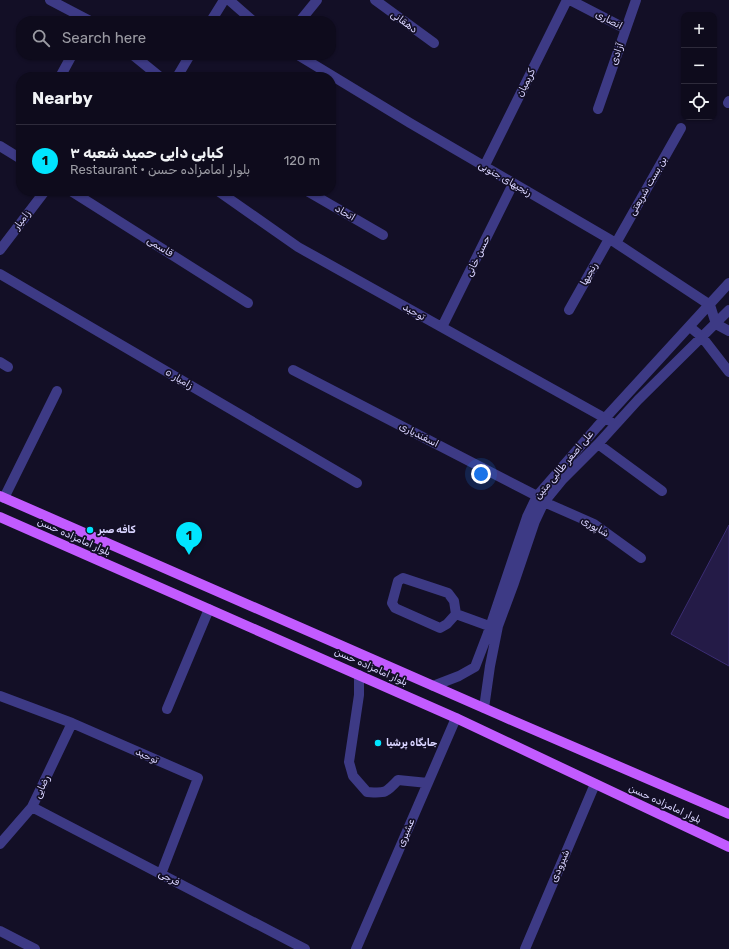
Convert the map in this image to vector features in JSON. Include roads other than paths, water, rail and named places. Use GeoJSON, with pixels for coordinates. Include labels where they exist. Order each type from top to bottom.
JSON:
{"type":"FeatureCollection","features":[{"type":"Feature","properties":{"kind":"main road","name":"بلوار امامزاده حسن"},"geometry":{"type":"LineString","coordinates":[[2,497],[729,814]]}},
{"type":"Feature","properties":{"kind":"main road","name":"بلوار امامزاده حسن"},"geometry":{"type":"LineString","coordinates":[[0,517],[456,718],[729,847]]}},
{"type":"Feature","properties":{"kind":"main road"},"geometry":{"type":"LineString","coordinates":[[41,535],[39,528],[40,523],[43,519],[48,518]]}},
{"type":"Feature","properties":{"kind":"street"},"geometry":{"type":"LineString","coordinates":[[50,0],[80,16]]}},
{"type":"Feature","properties":{"kind":"street"},"geometry":{"type":"LineString","coordinates":[[214,16],[224,0]]}},
{"type":"Feature","properties":{"kind":"street"},"geometry":{"type":"LineString","coordinates":[[229,0],[248,16]]}},
{"type":"Feature","properties":{"kind":"street"},"geometry":{"type":"LineString","coordinates":[[304,16],[316,0]]}},
{"type":"Feature","properties":{"kind":"street","name":"دهقانی"},"geometry":{"type":"LineString","coordinates":[[375,0],[434,43]]}},
{"type":"Feature","properties":{"kind":"street","name":"کریمیان"},"geometry":{"type":"LineString","coordinates":[[484,167],[567,0]]}},
{"type":"Feature","properties":{"kind":"street","name":"انصاری"},"geometry":{"type":"LineString","coordinates":[[570,0],[626,29]]}},
{"type":"Feature","properties":{"kind":"street","name":"آزادی"},"geometry":{"type":"LineString","coordinates":[[598,109],[636,0]]}},
{"type":"Feature","properties":{"kind":"street"},"geometry":{"type":"LineString","coordinates":[[63,72],[69,60]]}},
{"type":"Feature","properties":{"kind":"street"},"geometry":{"type":"LineString","coordinates":[[139,60],[154,72]]}},
{"type":"Feature","properties":{"kind":"street"},"geometry":{"type":"LineString","coordinates":[[180,72],[187,60]]}},
{"type":"Feature","properties":{"kind":"street","name":"رنجیهای جنوبی"},"geometry":{"type":"LineString","coordinates":[[306,60],[326,72]]}},
{"type":"Feature","properties":{"kind":"street","name":"رنجیهای جنوبی"},"geometry":{"type":"LineString","coordinates":[[336,78],[484,167],[612,241],[710,305]]}},
{"type":"Feature","properties":{"kind":"street","name":"بن بست شریعتی"},"geometry":{"type":"LineString","coordinates":[[612,241],[681,128]]}},
{"type":"Feature","properties":{"kind":"street"},"geometry":{"type":"LineString","coordinates":[[1,149],[16,156]]}},
{"type":"Feature","properties":{"kind":"street","name":"حسن خانی"},"geometry":{"type":"LineString","coordinates":[[442,328],[514,184]]}},
{"type":"Feature","properties":{"kind":"street","name":"زامیار"},"geometry":{"type":"LineString","coordinates":[[0,250],[41,196]]}},
{"type":"Feature","properties":{"kind":"street","name":"قاسمی"},"geometry":{"type":"LineString","coordinates":[[79,196],[248,303]]}},
{"type":"Feature","properties":{"kind":"street","name":"توحید"},"geometry":{"type":"LineString","coordinates":[[225,196],[298,247],[615,424]]}},
{"type":"Feature","properties":{"kind":"street","name":"اتحاد"},"geometry":{"type":"LineString","coordinates":[[316,196],[383,235]]}},
{"type":"Feature","properties":{"kind":"street","name":"رنجیها"},"geometry":{"type":"LineString","coordinates":[[569,310],[612,241]]}},
{"type":"Feature","properties":{"kind":"street","name":"زامیار ۵"},"geometry":{"type":"LineString","coordinates":[[0,274],[357,483]]}},
{"type":"Feature","properties":{"kind":"street","name":"علی اصغر طالبی متین"},"geometry":{"type":"LineString","coordinates":[[433,686],[459,676],[475,667],[527,518],[605,418],[729,283]]}},
{"type":"Feature","properties":{"kind":"street"},"geometry":{"type":"LineString","coordinates":[[710,305],[716,324],[729,331]]}},
{"type":"Feature","properties":{"kind":"street","name":"علی اصغر طالبی متین"},"geometry":{"type":"LineString","coordinates":[[484,708],[498,626],[535,521],[541,499],[598,444],[638,400],[729,310]]}},
{"type":"Feature","properties":{"kind":"street"},"geometry":{"type":"LineString","coordinates":[[690,327],[702,338],[729,372]]}},
{"type":"Feature","properties":{"kind":"street","name":"اسفندیاری"},"geometry":{"type":"LineString","coordinates":[[293,370],[541,499]]}},
{"type":"Feature","properties":{"kind":"street"},"geometry":{"type":"LineString","coordinates":[[2,497],[57,391]]}},
{"type":"Feature","properties":{"kind":"street"},"geometry":{"type":"LineString","coordinates":[[598,444],[662,491]]}},
{"type":"Feature","properties":{"kind":"street","name":"شاپوری"},"geometry":{"type":"LineString","coordinates":[[541,499],[594,524],[641,558]]}},
{"type":"Feature","properties":{"kind":"street"},"geometry":{"type":"LineString","coordinates":[[403,578],[448,593],[454,601],[456,614],[447,624],[440,628],[395,608],[392,603],[398,581],[403,578]]}},
{"type":"Feature","properties":{"kind":"street"},"geometry":{"type":"LineString","coordinates":[[167,709],[210,609]]}},
{"type":"Feature","properties":{"kind":"street"},"geometry":{"type":"LineString","coordinates":[[456,614],[489,626]]}},
{"type":"Feature","properties":{"kind":"street"},"geometry":{"type":"LineString","coordinates":[[359,675],[359,695],[349,762],[353,776],[367,792],[384,793],[398,780],[428,783]]}},
{"type":"Feature","properties":{"kind":"street","name":"توحید"},"geometry":{"type":"LineString","coordinates":[[0,696],[72,722],[198,778],[161,874]]}},
{"type":"Feature","properties":{"kind":"street","name":"عشیری"},"geometry":{"type":"LineString","coordinates":[[356,949],[456,718]]}},
{"type":"Feature","properties":{"kind":"street","name":"رضایی"},"geometry":{"type":"LineString","coordinates":[[0,844],[32,807],[72,722]]}},
{"type":"Feature","properties":{"kind":"street","name":"شیرودی"},"geometry":{"type":"LineString","coordinates":[[525,949],[595,784]]}},
{"type":"Feature","properties":{"kind":"street","name":"فرجی"},"geometry":{"type":"LineString","coordinates":[[32,807],[305,949]]}},
{"type":"Feature","properties":{"kind":"street"},"geometry":{"type":"LineString","coordinates":[[0,931],[35,949]]}},
{"type":"Feature","properties":{"kind":"place","name":"کافه صبر"},"geometry":{"type":"Point","coordinates":[90,530]}},
{"type":"Feature","properties":{"kind":"place","name":"کبابی دایی حمید شعبه ۳"},"geometry":{"type":"Point","coordinates":[189,555]}},
{"type":"Feature","properties":{"kind":"place","name":"جایگاه پرشیا"},"geometry":{"type":"Point","coordinates":[378,743]}}]}
